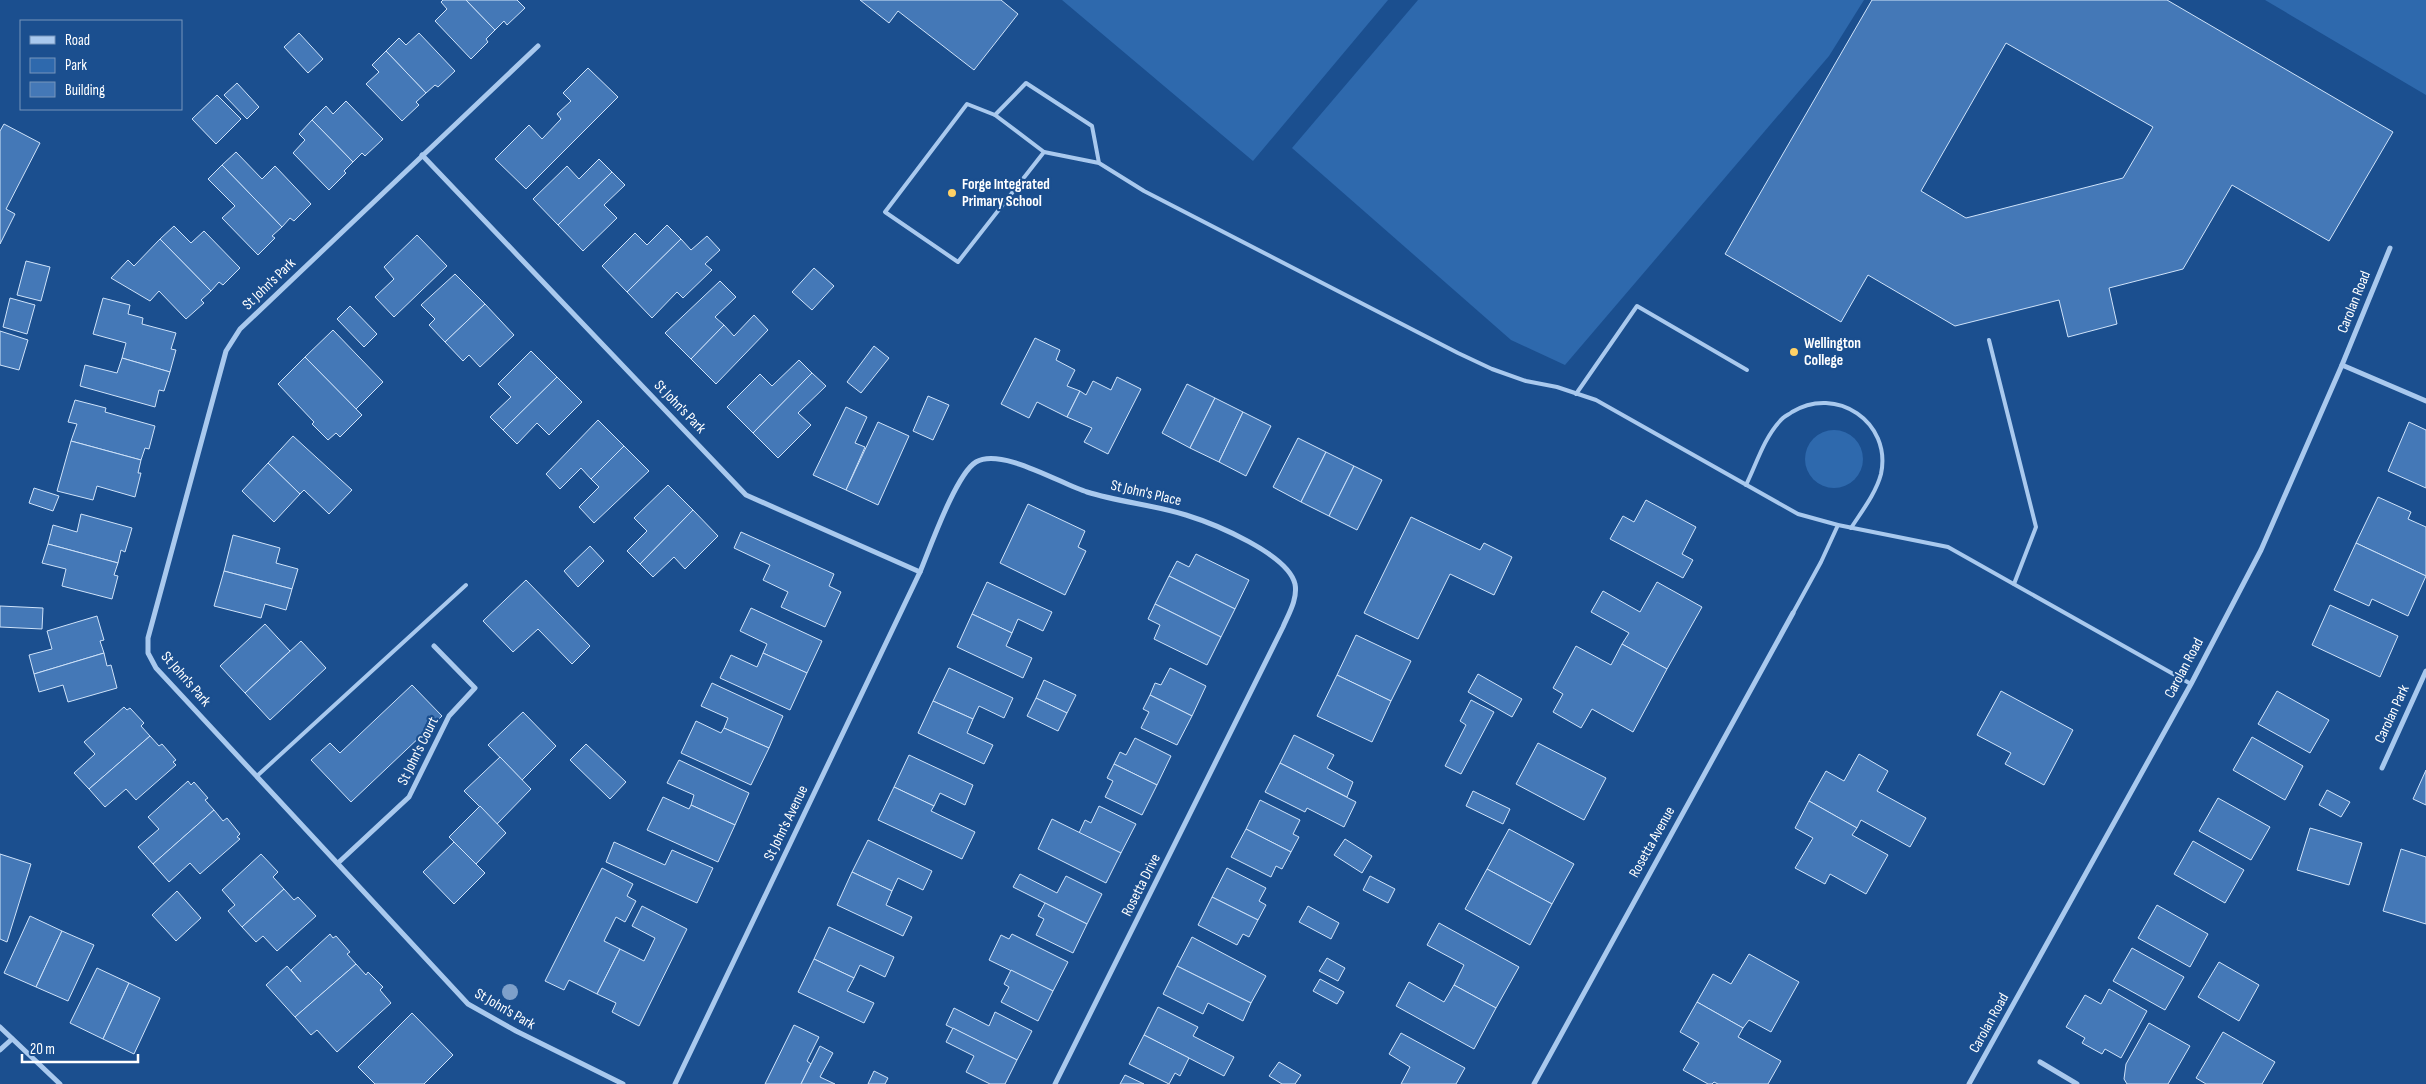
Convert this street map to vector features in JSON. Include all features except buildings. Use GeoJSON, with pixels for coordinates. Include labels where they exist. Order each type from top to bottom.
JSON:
{"type":"FeatureCollection","features":[{"type":"Feature","properties":{"kind":"street","name":"St John's Park"},"geometry":{"type":"LineString","coordinates":[[538,46],[240,330],[226,351],[151,628],[148,653],[156,668],[468,1004],[516,1031],[623,1084]]}},
{"type":"Feature","properties":{"kind":"street","name":"St John's Park"},"geometry":{"type":"LineString","coordinates":[[422,155],[746,495],[920,572]]}},
{"type":"Feature","properties":{"kind":"street","name":"Carolan Road"},"geometry":{"type":"LineString","coordinates":[[1969,1084],[2191,684],[2261,550],[2342,365],[2390,248]]}},
{"type":"Feature","properties":{"kind":"street"},"geometry":{"type":"LineString","coordinates":[[2342,365],[2426,401]]}},
{"type":"Feature","properties":{"kind":"street","name":"St John's Place"},"geometry":{"type":"LineString","coordinates":[[920,572],[965,473],[977,461],[990,458],[1004,459],[1086,492],[1187,515],[1249,542],[1274,556],[1289,571],[1295,585],[1291,609],[1248,696]]}},
{"type":"Feature","properties":{"kind":"street","name":"St John's Avenue"},"geometry":{"type":"LineString","coordinates":[[675,1084],[920,572]]}},
{"type":"Feature","properties":{"kind":"street","name":"Rosetta Avenue"},"geometry":{"type":"LineString","coordinates":[[1534,1084],[1793,613]]}},
{"type":"Feature","properties":{"kind":"street","name":"St John's Court"},"geometry":{"type":"LineString","coordinates":[[338,863],[409,797],[449,716],[475,688],[434,646]]}},
{"type":"Feature","properties":{"kind":"street","name":"Carolan Park"},"geometry":{"type":"LineString","coordinates":[[2382,768],[2426,671]]}},
{"type":"Feature","properties":{"kind":"street","name":"Rosetta Drive"},"geometry":{"type":"LineString","coordinates":[[1055,1084],[1248,696]]}},
{"type":"Feature","properties":{"kind":"street"},"geometry":{"type":"LineString","coordinates":[[0,1027],[50,1072],[60,1084]]}},
{"type":"Feature","properties":{"kind":"street"},"geometry":{"type":"LineString","coordinates":[[0,1050],[12,1039]]}},
{"type":"Feature","properties":{"kind":"street"},"geometry":{"type":"LineString","coordinates":[[2040,1062],[2077,1084]]}},
{"type":"Feature","properties":{"kind":"lane"},"geometry":{"type":"LineString","coordinates":[[995,115],[1026,83],[1092,126],[1099,163]]}},
{"type":"Feature","properties":{"kind":"lane"},"geometry":{"type":"LineString","coordinates":[[1044,152],[958,262],[885,212],[967,104],[995,115],[1044,152],[1099,163],[1144,191],[1458,353],[1492,369],[1526,381],[1557,387],[1596,400],[1798,514],[1851,528],[1948,547],[2191,684]]}},
{"type":"Feature","properties":{"kind":"lane"},"geometry":{"type":"LineString","coordinates":[[1576,394],[1637,306],[1747,370]]}},
{"type":"Feature","properties":{"kind":"lane"},"geometry":{"type":"LineString","coordinates":[[1989,340],[2036,527],[2014,584]]}},
{"type":"Feature","properties":{"kind":"lane"},"geometry":{"type":"LineString","coordinates":[[1746,485],[1769,437],[1780,420],[1805,404],[1826,402],[1842,404],[1860,414],[1873,428],[1880,447],[1881,473],[1873,492],[1851,528]]}},
{"type":"Feature","properties":{"kind":"lane"},"geometry":{"type":"LineString","coordinates":[[1793,613],[1821,562],[1838,525]]}},
{"type":"Feature","properties":{"kind":"lane"},"geometry":{"type":"LineString","coordinates":[[257,776],[466,585]]}},
{"type":"Feature","properties":{"kind":"green space"},"geometry":{"type":"Polygon","coordinates":[[[1062,0],[1388,0],[1253,161],[1062,0]]]}},
{"type":"Feature","properties":{"kind":"green space"},"geometry":{"type":"Polygon","coordinates":[[[1418,0],[1864,0],[1829,56],[1565,365],[1511,340],[1292,148],[1418,0]]]}},
{"type":"Feature","properties":{"kind":"green space"},"geometry":{"type":"Polygon","coordinates":[[[2265,0],[2426,0],[2426,95],[2265,0]]]}},
{"type":"Feature","properties":{"kind":"green space"},"geometry":{"type":"Polygon","coordinates":[[[1834,430],[1850,435],[1858,443],[1863,459],[1858,475],[1850,483],[1834,488],[1818,483],[1810,475],[1805,459],[1810,443],[1818,435],[1834,430]]]}},
{"type":"Feature","properties":{"kind":"place","name":"Forge Integrated Primary School"},"geometry":{"type":"Point","coordinates":[952,193]}},
{"type":"Feature","properties":{"kind":"place","name":"Wellington College"},"geometry":{"type":"Point","coordinates":[1794,352]}}]}
